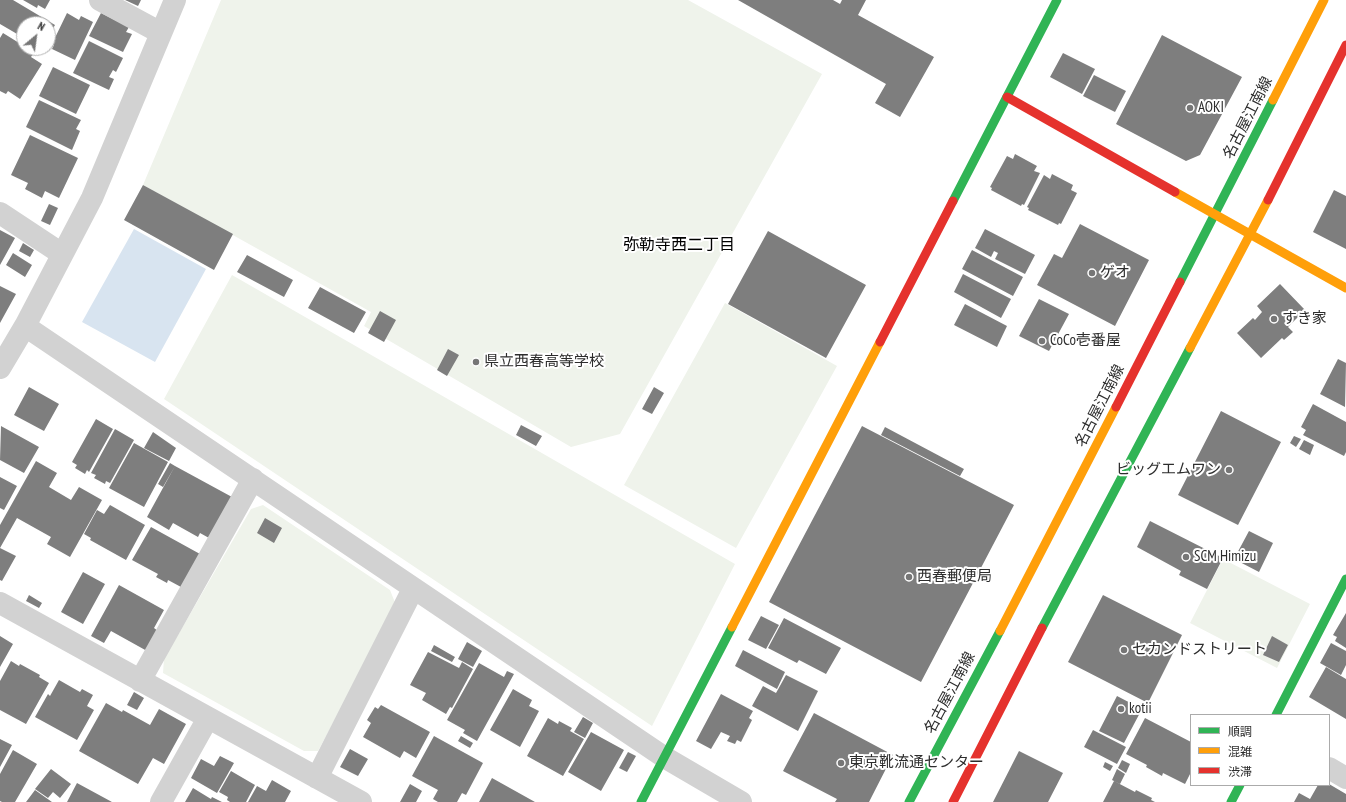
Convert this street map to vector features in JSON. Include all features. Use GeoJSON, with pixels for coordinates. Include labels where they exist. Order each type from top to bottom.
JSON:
{"type":"FeatureCollection","features":[{"type":"Feature","properties":{"kind":"main road"},"geometry":{"type":"LineString","coordinates":[[641,802],[1057,0]]}},
{"type":"Feature","properties":{"kind":"main road","name":"名古屋江南線"},"geometry":{"type":"LineString","coordinates":[[909,802],[1046,542],[1324,0]]}},
{"type":"Feature","properties":{"kind":"main road"},"geometry":{"type":"LineString","coordinates":[[954,802],[1075,564],[1250,234],[1346,45]]}},
{"type":"Feature","properties":{"kind":"main road"},"geometry":{"type":"LineString","coordinates":[[1007,96],[1346,288]]}},
{"type":"Feature","properties":{"kind":"main road"},"geometry":{"type":"LineString","coordinates":[[1277,714],[1346,579]]}},
{"type":"Feature","properties":{"kind":"main road"},"geometry":{"type":"LineString","coordinates":[[1231,802],[1239,786]]}},
{"type":"Feature","properties":{"kind":"street"},"geometry":{"type":"LineString","coordinates":[[100,0],[161,33]]}},
{"type":"Feature","properties":{"kind":"street"},"geometry":{"type":"LineString","coordinates":[[3,355],[25,326],[92,198],[175,0]]}},
{"type":"Feature","properties":{"kind":"street"},"geometry":{"type":"LineString","coordinates":[[0,213],[62,254]]}},
{"type":"Feature","properties":{"kind":"street"},"geometry":{"type":"LineString","coordinates":[[25,326],[664,758],[741,802]]}},
{"type":"Feature","properties":{"kind":"street"},"geometry":{"type":"LineString","coordinates":[[140,681],[253,479]]}},
{"type":"Feature","properties":{"kind":"street"},"geometry":{"type":"LineString","coordinates":[[317,778],[413,589]]}},
{"type":"Feature","properties":{"kind":"street"},"geometry":{"type":"LineString","coordinates":[[0,604],[361,802]]}},
{"type":"Feature","properties":{"kind":"street"},"geometry":{"type":"LineString","coordinates":[[161,802],[208,718]]}},
{"type":"Feature","properties":{"kind":"street"},"geometry":{"type":"LineString","coordinates":[[1330,769],[1346,778]]}},
{"type":"Feature","properties":{"kind":"shaded area"},"geometry":{"type":"Polygon","coordinates":[[[221,0],[688,0],[822,74],[620,434],[571,447],[364,326],[371,312],[143,185],[221,0]]]}},
{"type":"Feature","properties":{"kind":"shaded area"},"geometry":{"type":"Polygon","coordinates":[[[134,229],[206,269],[155,362],[82,322],[134,229]]]}},
{"type":"Feature","properties":{"kind":"shaded area"},"geometry":{"type":"Polygon","coordinates":[[[232,275],[735,564],[652,726],[164,399],[232,275]]]}},
{"type":"Feature","properties":{"kind":"shaded area"},"geometry":{"type":"Polygon","coordinates":[[[725,303],[837,366],[736,548],[624,485],[725,303]]]}},
{"type":"Feature","properties":{"kind":"shaded area"},"geometry":{"type":"Polygon","coordinates":[[[263,505],[390,590],[396,605],[318,751],[304,751],[163,673],[164,659],[251,509],[263,505]]]}},
{"type":"Feature","properties":{"kind":"shaded area"},"geometry":{"type":"Polygon","coordinates":[[[1223,559],[1310,604],[1277,668],[1190,623],[1223,559]]]}},
{"type":"Feature","properties":{"kind":"building"},"geometry":{"type":"Polygon","coordinates":[[[0,0],[13,0],[40,16],[16,16],[16,33],[0,24],[0,0]]]}},
{"type":"Feature","properties":{"kind":"building"},"geometry":{"type":"Polygon","coordinates":[[[23,0],[50,0],[45,9],[38,5],[37,8],[23,0]]]}},
{"type":"Feature","properties":{"kind":"building"},"geometry":{"type":"Polygon","coordinates":[[[125,0],[141,0],[138,6],[125,0]]]}},
{"type":"Feature","properties":{"kind":"building"},"geometry":{"type":"Polygon","coordinates":[[[738,0],[833,0],[840,4],[842,0],[866,0],[858,15],[934,57],[900,117],[875,103],[886,84],[738,0]]]}},
{"type":"Feature","properties":{"kind":"building"},"geometry":{"type":"Polygon","coordinates":[[[67,13],[79,20],[81,16],[93,22],[75,60],[56,51],[56,36],[67,13]]]}},
{"type":"Feature","properties":{"kind":"building"},"geometry":{"type":"Polygon","coordinates":[[[101,13],[129,27],[126,32],[132,34],[123,52],[89,36],[101,13]]]}},
{"type":"Feature","properties":{"kind":"building"},"geometry":{"type":"Polygon","coordinates":[[[3,33],[16,41],[16,56],[32,56],[42,64],[20,99],[8,91],[6,94],[0,91],[0,38],[3,33]]]}},
{"type":"Feature","properties":{"kind":"building"},"geometry":{"type":"Polygon","coordinates":[[[1162,35],[1242,77],[1200,155],[1186,161],[1116,124],[1162,35]]]}},
{"type":"Feature","properties":{"kind":"building"},"geometry":{"type":"Polygon","coordinates":[[[89,41],[123,58],[116,72],[113,70],[109,77],[114,79],[109,90],[73,73],[89,41]]]}},
{"type":"Feature","properties":{"kind":"building"},"geometry":{"type":"Polygon","coordinates":[[[1063,53],[1095,69],[1082,94],[1050,77],[1063,53]]]}},
{"type":"Feature","properties":{"kind":"building"},"geometry":{"type":"Polygon","coordinates":[[[53,67],[90,85],[76,114],[39,96],[53,67]]]}},
{"type":"Feature","properties":{"kind":"building"},"geometry":{"type":"Polygon","coordinates":[[[1094,75],[1126,91],[1115,112],[1083,96],[1094,75]]]}},
{"type":"Feature","properties":{"kind":"building"},"geometry":{"type":"Polygon","coordinates":[[[39,100],[81,120],[76,129],[80,131],[72,150],[26,127],[39,100]]]}},
{"type":"Feature","properties":{"kind":"building"},"geometry":{"type":"Polygon","coordinates":[[[30,135],[78,158],[59,198],[45,191],[42,198],[25,189],[28,183],[11,175],[30,135]]]}},
{"type":"Feature","properties":{"kind":"building"},"geometry":{"type":"Polygon","coordinates":[[[1015,154],[1037,166],[1034,171],[1040,173],[1024,205],[1022,204],[1021,206],[991,190],[992,188],[990,187],[1007,156],[1013,159],[1015,154]]]}},
{"type":"Feature","properties":{"kind":"building"},"geometry":{"type":"Polygon","coordinates":[[[1052,174],[1073,185],[1071,190],[1077,193],[1061,224],[1059,223],[1058,225],[1028,210],[1029,208],[1027,207],[1044,175],[1050,179],[1052,174]]]}},
{"type":"Feature","properties":{"kind":"building"},"geometry":{"type":"Polygon","coordinates":[[[143,185],[233,234],[214,270],[124,220],[143,185]]]}},
{"type":"Feature","properties":{"kind":"building"},"geometry":{"type":"Polygon","coordinates":[[[1334,190],[1346,196],[1346,249],[1313,232],[1334,190]]]}},
{"type":"Feature","properties":{"kind":"building"},"geometry":{"type":"Polygon","coordinates":[[[49,204],[58,208],[50,225],[41,221],[49,204]]]}},
{"type":"Feature","properties":{"kind":"building"},"geometry":{"type":"Polygon","coordinates":[[[1080,224],[1149,260],[1115,326],[1037,285],[1054,254],[1062,258],[1080,224]]]}},
{"type":"Feature","properties":{"kind":"building"},"geometry":{"type":"Polygon","coordinates":[[[985,229],[1035,255],[1025,274],[995,259],[998,253],[994,251],[991,257],[975,248],[985,229]]]}},
{"type":"Feature","properties":{"kind":"building"},"geometry":{"type":"Polygon","coordinates":[[[0,230],[15,238],[0,265],[0,230]]]}},
{"type":"Feature","properties":{"kind":"building"},"geometry":{"type":"Polygon","coordinates":[[[768,231],[866,285],[826,358],[728,304],[768,231]]]}},
{"type":"Feature","properties":{"kind":"building"},"geometry":{"type":"Polygon","coordinates":[[[23,243],[34,250],[30,257],[19,251],[23,243]]]}},
{"type":"Feature","properties":{"kind":"building"},"geometry":{"type":"Polygon","coordinates":[[[972,250],[1023,277],[1013,296],[962,269],[972,250]]]}},
{"type":"Feature","properties":{"kind":"building"},"geometry":{"type":"Polygon","coordinates":[[[13,253],[32,265],[25,277],[6,265],[13,253]]]}},
{"type":"Feature","properties":{"kind":"building"},"geometry":{"type":"Polygon","coordinates":[[[247,255],[293,280],[284,297],[237,272],[247,255]]]}},
{"type":"Feature","properties":{"kind":"building"},"geometry":{"type":"Polygon","coordinates":[[[963,274],[1011,299],[1001,318],[954,292],[963,274]]]}},
{"type":"Feature","properties":{"kind":"building"},"geometry":{"type":"Polygon","coordinates":[[[1280,284],[1305,310],[1288,327],[1293,332],[1284,340],[1282,338],[1261,358],[1237,333],[1253,318],[1255,320],[1262,312],[1257,306],[1280,284]]]}},
{"type":"Feature","properties":{"kind":"building"},"geometry":{"type":"Polygon","coordinates":[[[0,286],[16,294],[0,323],[0,286]]]}},
{"type":"Feature","properties":{"kind":"building"},"geometry":{"type":"Polygon","coordinates":[[[320,287],[366,312],[354,333],[308,308],[320,287]]]}},
{"type":"Feature","properties":{"kind":"building"},"geometry":{"type":"Polygon","coordinates":[[[1039,299],[1069,314],[1049,351],[1019,336],[1039,299]]]}},
{"type":"Feature","properties":{"kind":"building"},"geometry":{"type":"Polygon","coordinates":[[[965,304],[1007,326],[997,347],[954,325],[965,304]]]}},
{"type":"Feature","properties":{"kind":"building"},"geometry":{"type":"Polygon","coordinates":[[[380,311],[396,320],[384,342],[368,333],[380,311]]]}},
{"type":"Feature","properties":{"kind":"building"},"geometry":{"type":"Polygon","coordinates":[[[448,349],[459,355],[447,376],[437,370],[448,349]]]}},
{"type":"Feature","properties":{"kind":"building"},"geometry":{"type":"Polygon","coordinates":[[[1338,359],[1346,363],[1345,407],[1320,394],[1338,359]]]}},
{"type":"Feature","properties":{"kind":"building"},"geometry":{"type":"Polygon","coordinates":[[[29,387],[59,404],[44,431],[14,415],[29,387]]]}},
{"type":"Feature","properties":{"kind":"building"},"geometry":{"type":"Polygon","coordinates":[[[654,387],[664,393],[652,414],[642,409],[654,387]]]}},
{"type":"Feature","properties":{"kind":"building"},"geometry":{"type":"Polygon","coordinates":[[[1313,404],[1346,422],[1346,452],[1344,456],[1303,435],[1306,430],[1301,427],[1313,404]]]}},
{"type":"Feature","properties":{"kind":"building"},"geometry":{"type":"Polygon","coordinates":[[[1221,411],[1281,442],[1238,525],[1178,495],[1221,411]]]}},
{"type":"Feature","properties":{"kind":"building"},"geometry":{"type":"Polygon","coordinates":[[[96,419],[113,429],[89,472],[87,470],[85,474],[75,468],[77,465],[72,462],[96,419]]]}},
{"type":"Feature","properties":{"kind":"building"},"geometry":{"type":"Polygon","coordinates":[[[521,425],[542,436],[536,446],[516,435],[521,425]]]}},
{"type":"Feature","properties":{"kind":"building"},"geometry":{"type":"Polygon","coordinates":[[[1,426],[39,447],[24,473],[0,460],[1,426]]]}},
{"type":"Feature","properties":{"kind":"building"},"geometry":{"type":"Polygon","coordinates":[[[862,426],[1014,505],[921,682],[769,602],[862,426]]]}},
{"type":"Feature","properties":{"kind":"building"},"geometry":{"type":"Polygon","coordinates":[[[885,427],[964,469],[960,476],[881,435],[885,427]]]}},
{"type":"Feature","properties":{"kind":"building"},"geometry":{"type":"Polygon","coordinates":[[[115,429],[134,440],[110,483],[106,481],[105,484],[94,478],[96,475],[91,473],[115,429]]]}},
{"type":"Feature","properties":{"kind":"building"},"geometry":{"type":"Polygon","coordinates":[[[153,432],[176,448],[169,461],[144,448],[153,432]]]}},
{"type":"Feature","properties":{"kind":"building"},"geometry":{"type":"Polygon","coordinates":[[[1294,436],[1301,439],[1296,447],[1290,443],[1294,436]]]}},
{"type":"Feature","properties":{"kind":"building"},"geometry":{"type":"Polygon","coordinates":[[[1304,440],[1314,445],[1310,455],[1299,449],[1304,440]]]}},
{"type":"Feature","properties":{"kind":"building"},"geometry":{"type":"Polygon","coordinates":[[[134,443],[168,462],[144,507],[109,488],[134,443]]]}},
{"type":"Feature","properties":{"kind":"building"},"geometry":{"type":"Polygon","coordinates":[[[36,461],[57,473],[49,487],[71,500],[79,487],[102,500],[70,557],[47,544],[51,537],[17,518],[0,548],[0,525],[36,461]]]}},
{"type":"Feature","properties":{"kind":"building"},"geometry":{"type":"Polygon","coordinates":[[[170,463],[175,466],[163,487],[158,484],[170,463]]]}},
{"type":"Feature","properties":{"kind":"building"},"geometry":{"type":"Polygon","coordinates":[[[175,466],[232,497],[209,538],[200,533],[198,537],[173,523],[169,530],[147,517],[175,466]]]}},
{"type":"Feature","properties":{"kind":"building"},"geometry":{"type":"Polygon","coordinates":[[[0,477],[17,486],[4,510],[0,508],[0,477]]]}},
{"type":"Feature","properties":{"kind":"building"},"geometry":{"type":"Polygon","coordinates":[[[110,505],[145,525],[126,560],[90,540],[91,538],[84,534],[97,510],[104,514],[110,505]]]}},
{"type":"Feature","properties":{"kind":"building"},"geometry":{"type":"Polygon","coordinates":[[[265,518],[282,528],[274,543],[257,533],[265,518]]]}},
{"type":"Feature","properties":{"kind":"building"},"geometry":{"type":"Polygon","coordinates":[[[1150,521],[1223,558],[1207,589],[1179,575],[1181,571],[1137,547],[1150,521]]]}},
{"type":"Feature","properties":{"kind":"building"},"geometry":{"type":"Polygon","coordinates":[[[151,527],[200,554],[181,587],[168,580],[167,583],[156,577],[158,574],[132,560],[151,527]]]}},
{"type":"Feature","properties":{"kind":"building"},"geometry":{"type":"Polygon","coordinates":[[[1249,531],[1273,543],[1259,572],[1234,559],[1249,531]]]}},
{"type":"Feature","properties":{"kind":"building"},"geometry":{"type":"Polygon","coordinates":[[[0,548],[16,556],[2,581],[0,580],[0,548]]]}},
{"type":"Feature","properties":{"kind":"building"},"geometry":{"type":"Polygon","coordinates":[[[83,572],[105,584],[83,624],[61,612],[83,572]]]}},
{"type":"Feature","properties":{"kind":"building"},"geometry":{"type":"Polygon","coordinates":[[[119,585],[164,610],[154,628],[158,631],[147,651],[111,631],[104,643],[91,636],[119,585]]]}},
{"type":"Feature","properties":{"kind":"building"},"geometry":{"type":"Polygon","coordinates":[[[29,595],[42,603],[39,608],[26,601],[29,595]]]}},
{"type":"Feature","properties":{"kind":"building"},"geometry":{"type":"Polygon","coordinates":[[[1103,595],[1182,635],[1148,703],[1068,662],[1103,595]]]}},
{"type":"Feature","properties":{"kind":"building"},"geometry":{"type":"Polygon","coordinates":[[[1346,613],[1346,648],[1335,641],[1337,637],[1333,635],[1346,613]]]}},
{"type":"Feature","properties":{"kind":"building"},"geometry":{"type":"Polygon","coordinates":[[[761,616],[779,625],[766,649],[748,640],[761,616]]]}},
{"type":"Feature","properties":{"kind":"building"},"geometry":{"type":"Polygon","coordinates":[[[784,618],[841,648],[826,674],[799,660],[797,663],[768,648],[784,618]]]}},
{"type":"Feature","properties":{"kind":"building"},"geometry":{"type":"Polygon","coordinates":[[[0,636],[13,644],[0,667],[0,636]]]}},
{"type":"Feature","properties":{"kind":"building"},"geometry":{"type":"Polygon","coordinates":[[[1272,636],[1288,645],[1279,662],[1263,655],[1272,636]]]}},
{"type":"Feature","properties":{"kind":"building"},"geometry":{"type":"Polygon","coordinates":[[[467,642],[482,651],[473,667],[458,659],[467,642]]]}},
{"type":"Feature","properties":{"kind":"building"},"geometry":{"type":"Polygon","coordinates":[[[1331,643],[1346,651],[1346,665],[1341,675],[1320,663],[1331,643]]]}},
{"type":"Feature","properties":{"kind":"building"},"geometry":{"type":"Polygon","coordinates":[[[434,645],[455,657],[452,662],[431,651],[434,645]]]}},
{"type":"Feature","properties":{"kind":"building"},"geometry":{"type":"Polygon","coordinates":[[[743,650],[785,672],[777,689],[735,666],[743,650]]]}},
{"type":"Feature","properties":{"kind":"building"},"geometry":{"type":"Polygon","coordinates":[[[428,652],[459,668],[462,662],[473,669],[452,708],[450,707],[446,714],[422,700],[426,693],[410,685],[428,652]]]}},
{"type":"Feature","properties":{"kind":"building"},"geometry":{"type":"Polygon","coordinates":[[[11,661],[19,666],[20,664],[40,675],[39,677],[49,683],[26,724],[0,710],[0,681],[11,661]]]}},
{"type":"Feature","properties":{"kind":"building"},"geometry":{"type":"Polygon","coordinates":[[[479,663],[504,677],[507,671],[514,674],[477,741],[463,733],[465,730],[447,720],[479,663]]]}},
{"type":"Feature","properties":{"kind":"building"},"geometry":{"type":"Polygon","coordinates":[[[1326,667],[1346,679],[1346,719],[1309,697],[1326,667]]]}},
{"type":"Feature","properties":{"kind":"building"},"geometry":{"type":"Polygon","coordinates":[[[786,675],[818,691],[798,731],[752,706],[763,686],[776,693],[786,675]]]}},
{"type":"Feature","properties":{"kind":"building"},"geometry":{"type":"Polygon","coordinates":[[[59,680],[80,692],[82,689],[93,695],[87,706],[94,710],[77,740],[35,717],[48,694],[50,696],[59,680]]]}},
{"type":"Feature","properties":{"kind":"building"},"geometry":{"type":"Polygon","coordinates":[[[513,689],[532,700],[529,706],[539,711],[520,747],[490,730],[513,689]]]}},
{"type":"Feature","properties":{"kind":"building"},"geometry":{"type":"Polygon","coordinates":[[[134,692],[144,698],[137,710],[127,705],[134,692]]]}},
{"type":"Feature","properties":{"kind":"building"},"geometry":{"type":"Polygon","coordinates":[[[721,694],[753,711],[749,718],[752,720],[741,742],[737,740],[735,744],[727,741],[730,736],[721,732],[711,749],[696,741],[721,694]]]}},
{"type":"Feature","properties":{"kind":"building"},"geometry":{"type":"Polygon","coordinates":[[[1117,696],[1142,709],[1124,743],[1099,731],[1117,696]]]}},
{"type":"Feature","properties":{"kind":"building"},"geometry":{"type":"Polygon","coordinates":[[[106,703],[122,712],[123,710],[150,725],[159,709],[186,724],[164,764],[153,758],[138,784],[79,751],[106,703]]]}},
{"type":"Feature","properties":{"kind":"building"},"geometry":{"type":"Polygon","coordinates":[[[381,705],[430,732],[416,758],[404,751],[400,758],[363,737],[371,723],[367,720],[375,707],[378,709],[381,705]]]}},
{"type":"Feature","properties":{"kind":"building"},"geometry":{"type":"Polygon","coordinates":[[[814,713],[893,755],[869,802],[835,802],[837,799],[783,771],[814,713]]]}},
{"type":"Feature","properties":{"kind":"building"},"geometry":{"type":"Polygon","coordinates":[[[583,717],[593,723],[585,738],[574,732],[583,717]]]}},
{"type":"Feature","properties":{"kind":"building"},"geometry":{"type":"Polygon","coordinates":[[[548,718],[558,724],[559,721],[572,728],[570,731],[584,739],[563,776],[527,756],[548,718]]]}},
{"type":"Feature","properties":{"kind":"building"},"geometry":{"type":"Polygon","coordinates":[[[1145,718],[1190,741],[1190,774],[1185,784],[1163,773],[1162,776],[1146,767],[1147,765],[1126,754],[1145,718]]]}},
{"type":"Feature","properties":{"kind":"building"},"geometry":{"type":"Polygon","coordinates":[[[1093,730],[1126,747],[1117,764],[1084,747],[1093,730]]]}},
{"type":"Feature","properties":{"kind":"building"},"geometry":{"type":"Polygon","coordinates":[[[591,732],[624,750],[601,791],[568,772],[591,732]]]}},
{"type":"Feature","properties":{"kind":"building"},"geometry":{"type":"Polygon","coordinates":[[[434,736],[483,763],[466,795],[462,793],[457,802],[438,802],[433,799],[438,790],[412,776],[434,736]]]}},
{"type":"Feature","properties":{"kind":"building"},"geometry":{"type":"Polygon","coordinates":[[[461,736],[473,743],[470,748],[458,741],[461,736]]]}},
{"type":"Feature","properties":{"kind":"building"},"geometry":{"type":"Polygon","coordinates":[[[0,739],[12,745],[0,767],[0,739]]]}},
{"type":"Feature","properties":{"kind":"building"},"geometry":{"type":"Polygon","coordinates":[[[350,749],[368,759],[358,776],[340,767],[350,749]]]}},
{"type":"Feature","properties":{"kind":"building"},"geometry":{"type":"Polygon","coordinates":[[[13,750],[37,764],[15,802],[2,802],[0,801],[0,774],[13,750]]]}},
{"type":"Feature","properties":{"kind":"building"},"geometry":{"type":"Polygon","coordinates":[[[1019,751],[1063,773],[1048,802],[993,802],[1019,751]]]}},
{"type":"Feature","properties":{"kind":"building"},"geometry":{"type":"Polygon","coordinates":[[[628,752],[636,756],[627,772],[619,768],[628,752]]]}},
{"type":"Feature","properties":{"kind":"building"},"geometry":{"type":"Polygon","coordinates":[[[220,756],[234,763],[217,793],[191,778],[201,759],[214,766],[220,756]]]}},
{"type":"Feature","properties":{"kind":"building"},"geometry":{"type":"Polygon","coordinates":[[[1122,760],[1130,764],[1126,773],[1118,768],[1122,760]]]}},
{"type":"Feature","properties":{"kind":"building"},"geometry":{"type":"Polygon","coordinates":[[[1105,762],[1113,766],[1110,771],[1103,767],[1105,762]]]}},
{"type":"Feature","properties":{"kind":"building"},"geometry":{"type":"Polygon","coordinates":[[[51,769],[71,784],[60,798],[53,792],[48,798],[35,789],[51,769]]]}},
{"type":"Feature","properties":{"kind":"building"},"geometry":{"type":"Polygon","coordinates":[[[1117,769],[1125,774],[1120,784],[1112,780],[1117,769]]]}},
{"type":"Feature","properties":{"kind":"building"},"geometry":{"type":"Polygon","coordinates":[[[231,771],[255,785],[246,802],[230,802],[227,800],[228,797],[219,792],[231,771]]]}},
{"type":"Feature","properties":{"kind":"building"},"geometry":{"type":"Polygon","coordinates":[[[492,778],[535,802],[479,802],[492,778]]]}},
{"type":"Feature","properties":{"kind":"building"},"geometry":{"type":"Polygon","coordinates":[[[272,780],[291,791],[285,802],[248,802],[257,786],[266,791],[272,780]]]}},
{"type":"Feature","properties":{"kind":"building"},"geometry":{"type":"Polygon","coordinates":[[[1114,781],[1135,792],[1136,790],[1152,798],[1151,800],[1155,802],[1103,802],[1114,781]]]}},
{"type":"Feature","properties":{"kind":"building"},"geometry":{"type":"Polygon","coordinates":[[[77,783],[112,802],[67,802],[77,783]]]}},
{"type":"Feature","properties":{"kind":"building"},"geometry":{"type":"Polygon","coordinates":[[[410,784],[422,791],[416,802],[400,802],[410,784]]]}},
{"type":"Feature","properties":{"kind":"building"},"geometry":{"type":"Polygon","coordinates":[[[1330,785],[1346,794],[1346,802],[1294,802],[1299,793],[1310,799],[1317,786],[1330,786],[1330,785]]]}},
{"type":"Feature","properties":{"kind":"building"},"geometry":{"type":"Polygon","coordinates":[[[193,788],[211,799],[212,797],[222,802],[185,802],[193,788]]]}},
{"type":"Feature","properties":{"kind":"building"},"geometry":{"type":"Polygon","coordinates":[[[35,790],[52,802],[26,802],[35,790]]]}},
{"type":"Feature","properties":{"kind":"traffic: fast"},"geometry":{"type":"LineString","coordinates":[[953,201],[1057,0]]}},
{"type":"Feature","properties":{"kind":"traffic: fast"},"geometry":{"type":"LineString","coordinates":[[1180,282],[1273,100]]}},
{"type":"Feature","properties":{"kind":"traffic: fast"},"geometry":{"type":"LineString","coordinates":[[1042,628],[1190,348]]}},
{"type":"Feature","properties":{"kind":"traffic: fast"},"geometry":{"type":"LineString","coordinates":[[1277,714],[1346,579]]}},
{"type":"Feature","properties":{"kind":"traffic: fast"},"geometry":{"type":"LineString","coordinates":[[641,802],[732,627]]}},
{"type":"Feature","properties":{"kind":"traffic: fast"},"geometry":{"type":"LineString","coordinates":[[909,802],[1000,631]]}},
{"type":"Feature","properties":{"kind":"traffic: fast"},"geometry":{"type":"LineString","coordinates":[[1231,802],[1239,786]]}},
{"type":"Feature","properties":{"kind":"traffic: slow"},"geometry":{"type":"LineString","coordinates":[[1273,100],[1324,0]]}},
{"type":"Feature","properties":{"kind":"traffic: slow"},"geometry":{"type":"LineString","coordinates":[[1175,192],[1346,288]]}},
{"type":"Feature","properties":{"kind":"traffic: slow"},"geometry":{"type":"LineString","coordinates":[[1190,348],[1268,200]]}},
{"type":"Feature","properties":{"kind":"traffic: slow"},"geometry":{"type":"LineString","coordinates":[[732,627],[880,342]]}},
{"type":"Feature","properties":{"kind":"traffic: slow"},"geometry":{"type":"LineString","coordinates":[[1000,631],[1116,407]]}},
{"type":"Feature","properties":{"kind":"traffic: jam"},"geometry":{"type":"LineString","coordinates":[[1268,200],[1346,45]]}},
{"type":"Feature","properties":{"kind":"traffic: jam"},"geometry":{"type":"LineString","coordinates":[[1007,97],[1175,192]]}},
{"type":"Feature","properties":{"kind":"traffic: jam"},"geometry":{"type":"LineString","coordinates":[[880,342],[953,201]]}},
{"type":"Feature","properties":{"kind":"traffic: jam"},"geometry":{"type":"LineString","coordinates":[[1116,407],[1180,282]]}},
{"type":"Feature","properties":{"kind":"traffic: jam"},"geometry":{"type":"LineString","coordinates":[[953,802],[1042,628]]}},
{"type":"Feature","properties":{"kind":"place","name":"AOKI"},"geometry":{"type":"Point","coordinates":[1190,108]}},
{"type":"Feature","properties":{"kind":"place","name":"ゲオ"},"geometry":{"type":"Point","coordinates":[1092,273]}},
{"type":"Feature","properties":{"kind":"place","name":"すき家"},"geometry":{"type":"Point","coordinates":[1274,319]}},
{"type":"Feature","properties":{"kind":"place","name":"CoCo壱番屋"},"geometry":{"type":"Point","coordinates":[1042,341]}},
{"type":"Feature","properties":{"kind":"place","name":"県立西春高等学校"},"geometry":{"type":"Point","coordinates":[476,362]}},
{"type":"Feature","properties":{"kind":"place","name":"ビッグエムワン"},"geometry":{"type":"Point","coordinates":[1229,470]}},
{"type":"Feature","properties":{"kind":"place","name":"SCM Himizu"},"geometry":{"type":"Point","coordinates":[1186,557]}},
{"type":"Feature","properties":{"kind":"place","name":"西春郵便局"},"geometry":{"type":"Point","coordinates":[909,577]}},
{"type":"Feature","properties":{"kind":"place","name":"セカンドストリート"},"geometry":{"type":"Point","coordinates":[1124,650]}},
{"type":"Feature","properties":{"kind":"place","name":"kotii"},"geometry":{"type":"Point","coordinates":[1121,709]}},
{"type":"Feature","properties":{"kind":"place","name":"東京靴流通センター"},"geometry":{"type":"Point","coordinates":[841,763]}},
{"type":"Feature","properties":{"kind":"district","name":"弥勒寺西二丁目"},"geometry":{"type":"Point","coordinates":[679,245]}}]}
